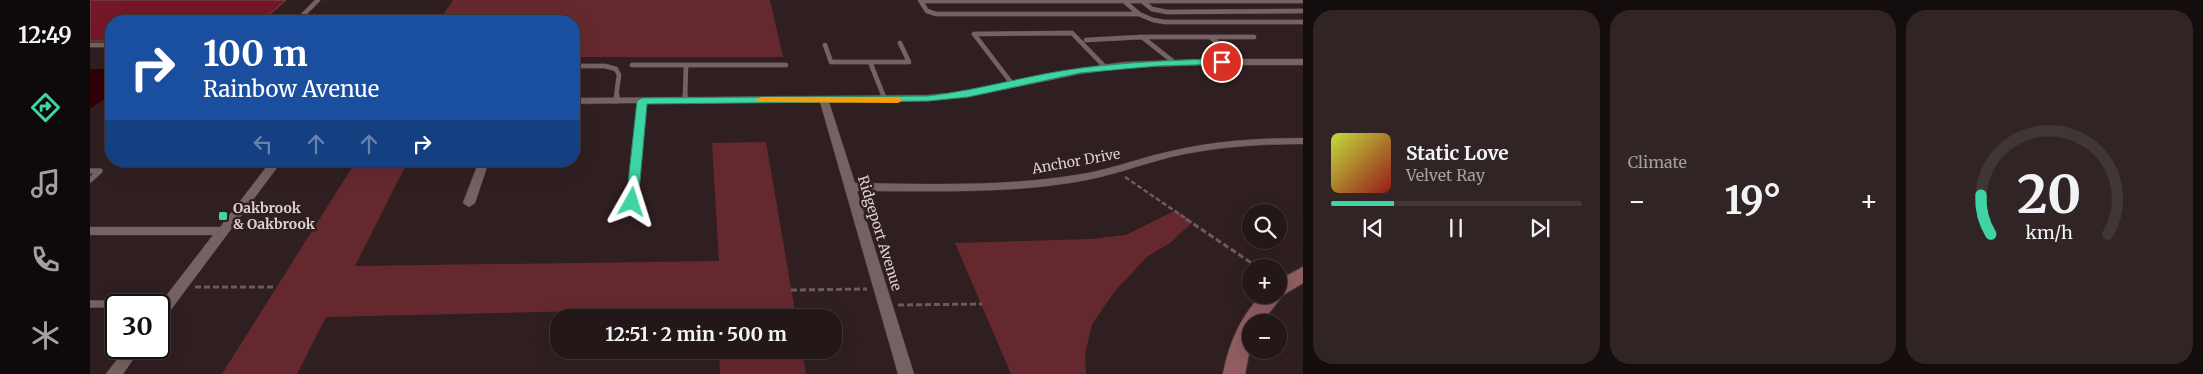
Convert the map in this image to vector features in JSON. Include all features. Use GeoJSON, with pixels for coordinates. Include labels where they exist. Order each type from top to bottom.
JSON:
{"type":"FeatureCollection","features":[{"type":"Feature","properties":{"kind":"main road"},"geometry":{"type":"LineString","coordinates":[[1287,284],[1303,274]]}},
{"type":"Feature","properties":{"kind":"main road"},"geometry":{"type":"LineString","coordinates":[[1234,374],[1238,348],[1252,318],[1265,304]]}},
{"type":"Feature","properties":{"kind":"street"},"geometry":{"type":"LineString","coordinates":[[580,100],[885,100],[928,98],[968,94],[1044,77],[1106,68],[1175,63],[1303,62]]}},
{"type":"Feature","properties":{"kind":"street","name":"Ridgeport Avenue"},"geometry":{"type":"LineString","coordinates":[[824,100],[906,374]]}},
{"type":"Feature","properties":{"kind":"street"},"geometry":{"type":"LineString","coordinates":[[632,202],[642,101]]}},
{"type":"Feature","properties":{"kind":"street","name":"Anchor Drive"},"geometry":{"type":"LineString","coordinates":[[851,188],[1018,185],[1075,179],[1201,148],[1255,142],[1303,141]]}},
{"type":"Feature","properties":{"kind":"street"},"geometry":{"type":"LineString","coordinates":[[170,301],[272,167]]}},
{"type":"Feature","properties":{"kind":"street"},"geometry":{"type":"LineString","coordinates":[[469,203],[482,167]]}},
{"type":"Feature","properties":{"kind":"street"},"geometry":{"type":"LineString","coordinates":[[90,231],[224,231]]}},
{"type":"Feature","properties":{"kind":"street"},"geometry":{"type":"LineString","coordinates":[[114,374],[126,359]]}},
{"type":"Feature","properties":{"kind":"lane"},"geometry":{"type":"LineString","coordinates":[[303,15],[318,0]]}},
{"type":"Feature","properties":{"kind":"lane"},"geometry":{"type":"LineString","coordinates":[[920,1],[1303,1]]}},
{"type":"Feature","properties":{"kind":"lane"},"geometry":{"type":"LineString","coordinates":[[920,1],[927,11],[936,14],[1139,14]]}},
{"type":"Feature","properties":{"kind":"lane"},"geometry":{"type":"LineString","coordinates":[[1124,1],[1139,14],[1153,20],[1166,22],[1303,22]]}},
{"type":"Feature","properties":{"kind":"lane"},"geometry":{"type":"LineString","coordinates":[[1142,1],[1152,9],[1167,12],[1303,11]]}},
{"type":"Feature","properties":{"kind":"lane"},"geometry":{"type":"LineString","coordinates":[[1013,85],[974,34],[1072,33],[1106,68]]}},
{"type":"Feature","properties":{"kind":"lane"},"geometry":{"type":"LineString","coordinates":[[1086,40],[1142,37],[1254,37]]}},
{"type":"Feature","properties":{"kind":"lane"},"geometry":{"type":"LineString","coordinates":[[1142,37],[1175,63]]}},
{"type":"Feature","properties":{"kind":"lane"},"geometry":{"type":"LineString","coordinates":[[1210,37],[1242,62]]}},
{"type":"Feature","properties":{"kind":"lane"},"geometry":{"type":"LineString","coordinates":[[826,45],[831,62],[909,62],[900,43]]}},
{"type":"Feature","properties":{"kind":"lane"},"geometry":{"type":"LineString","coordinates":[[90,46],[105,45]]}},
{"type":"Feature","properties":{"kind":"lane"},"geometry":{"type":"LineString","coordinates":[[870,62],[885,100]]}},
{"type":"Feature","properties":{"kind":"lane"},"geometry":{"type":"LineString","coordinates":[[632,65],[786,65]]}},
{"type":"Feature","properties":{"kind":"lane"},"geometry":{"type":"LineString","coordinates":[[685,101],[686,65]]}},
{"type":"Feature","properties":{"kind":"lane"},"geometry":{"type":"LineString","coordinates":[[580,66],[605,66],[616,69],[619,75],[616,101]]}},
{"type":"Feature","properties":{"kind":"lane"},"geometry":{"type":"LineString","coordinates":[[90,171],[100,171],[90,180]]}},
{"type":"Feature","properties":{"kind":"lane"},"geometry":{"type":"LineString","coordinates":[[90,304],[105,304]]}},
{"type":"Feature","properties":{"kind":"path"},"geometry":{"type":"LineString","coordinates":[[1115,170],[1246,259]]}},
{"type":"Feature","properties":{"kind":"path"},"geometry":{"type":"LineString","coordinates":[[181,287],[276,287]]}},
{"type":"Feature","properties":{"kind":"path"},"geometry":{"type":"LineString","coordinates":[[791,290],[881,289]]}},
{"type":"Feature","properties":{"kind":"path"},"geometry":{"type":"LineString","coordinates":[[886,305],[982,304]]}},
{"type":"Feature","properties":{"kind":"shaded area"},"geometry":{"type":"Polygon","coordinates":[[[453,0],[770,0],[783,57],[580,57],[580,15],[443,15],[453,0]]]}},
{"type":"Feature","properties":{"kind":"shaded area"},"geometry":{"type":"Polygon","coordinates":[[[90,69],[105,69],[105,98],[90,109],[90,69]]]}},
{"type":"Feature","properties":{"kind":"shaded area"},"geometry":{"type":"Polygon","coordinates":[[[766,142],[795,309],[550,309],[550,312],[326,317],[297,374],[222,374],[352,167],[405,167],[355,266],[719,261],[712,143],[766,142]]]}},
{"type":"Feature","properties":{"kind":"shaded area"},"geometry":{"type":"Polygon","coordinates":[[[1176,210],[1193,222],[1170,243],[1148,256],[1115,291],[1092,324],[1085,354],[1086,374],[1011,374],[955,243],[1091,239],[1126,235],[1176,210]]]}},
{"type":"Feature","properties":{"kind":"shaded area"},"geometry":{"type":"Polygon","coordinates":[[[719,359],[804,359],[806,374],[720,374],[719,359]]]}},
{"type":"Feature","properties":{"kind":"building"},"geometry":{"type":"Polygon","coordinates":[[[90,0],[286,0],[269,15],[105,15],[105,41],[90,41],[90,0]]]}},
{"type":"Feature","properties":{"kind":"slow traffic"},"geometry":{"type":"LineString","coordinates":[[761,100],[898,100]]}},
{"type":"Feature","properties":{"kind":"place","name":"Oakbrook & Oakbrook"},"geometry":{"type":"Point","coordinates":[223,216]}},
{"type":"Feature","properties":{"kind":"route"},"geometry":{"type":"LineString","coordinates":[[632,202],[642,101],[896,100],[928,98],[968,94],[1044,77],[1124,65],[1222,62]]}}]}
